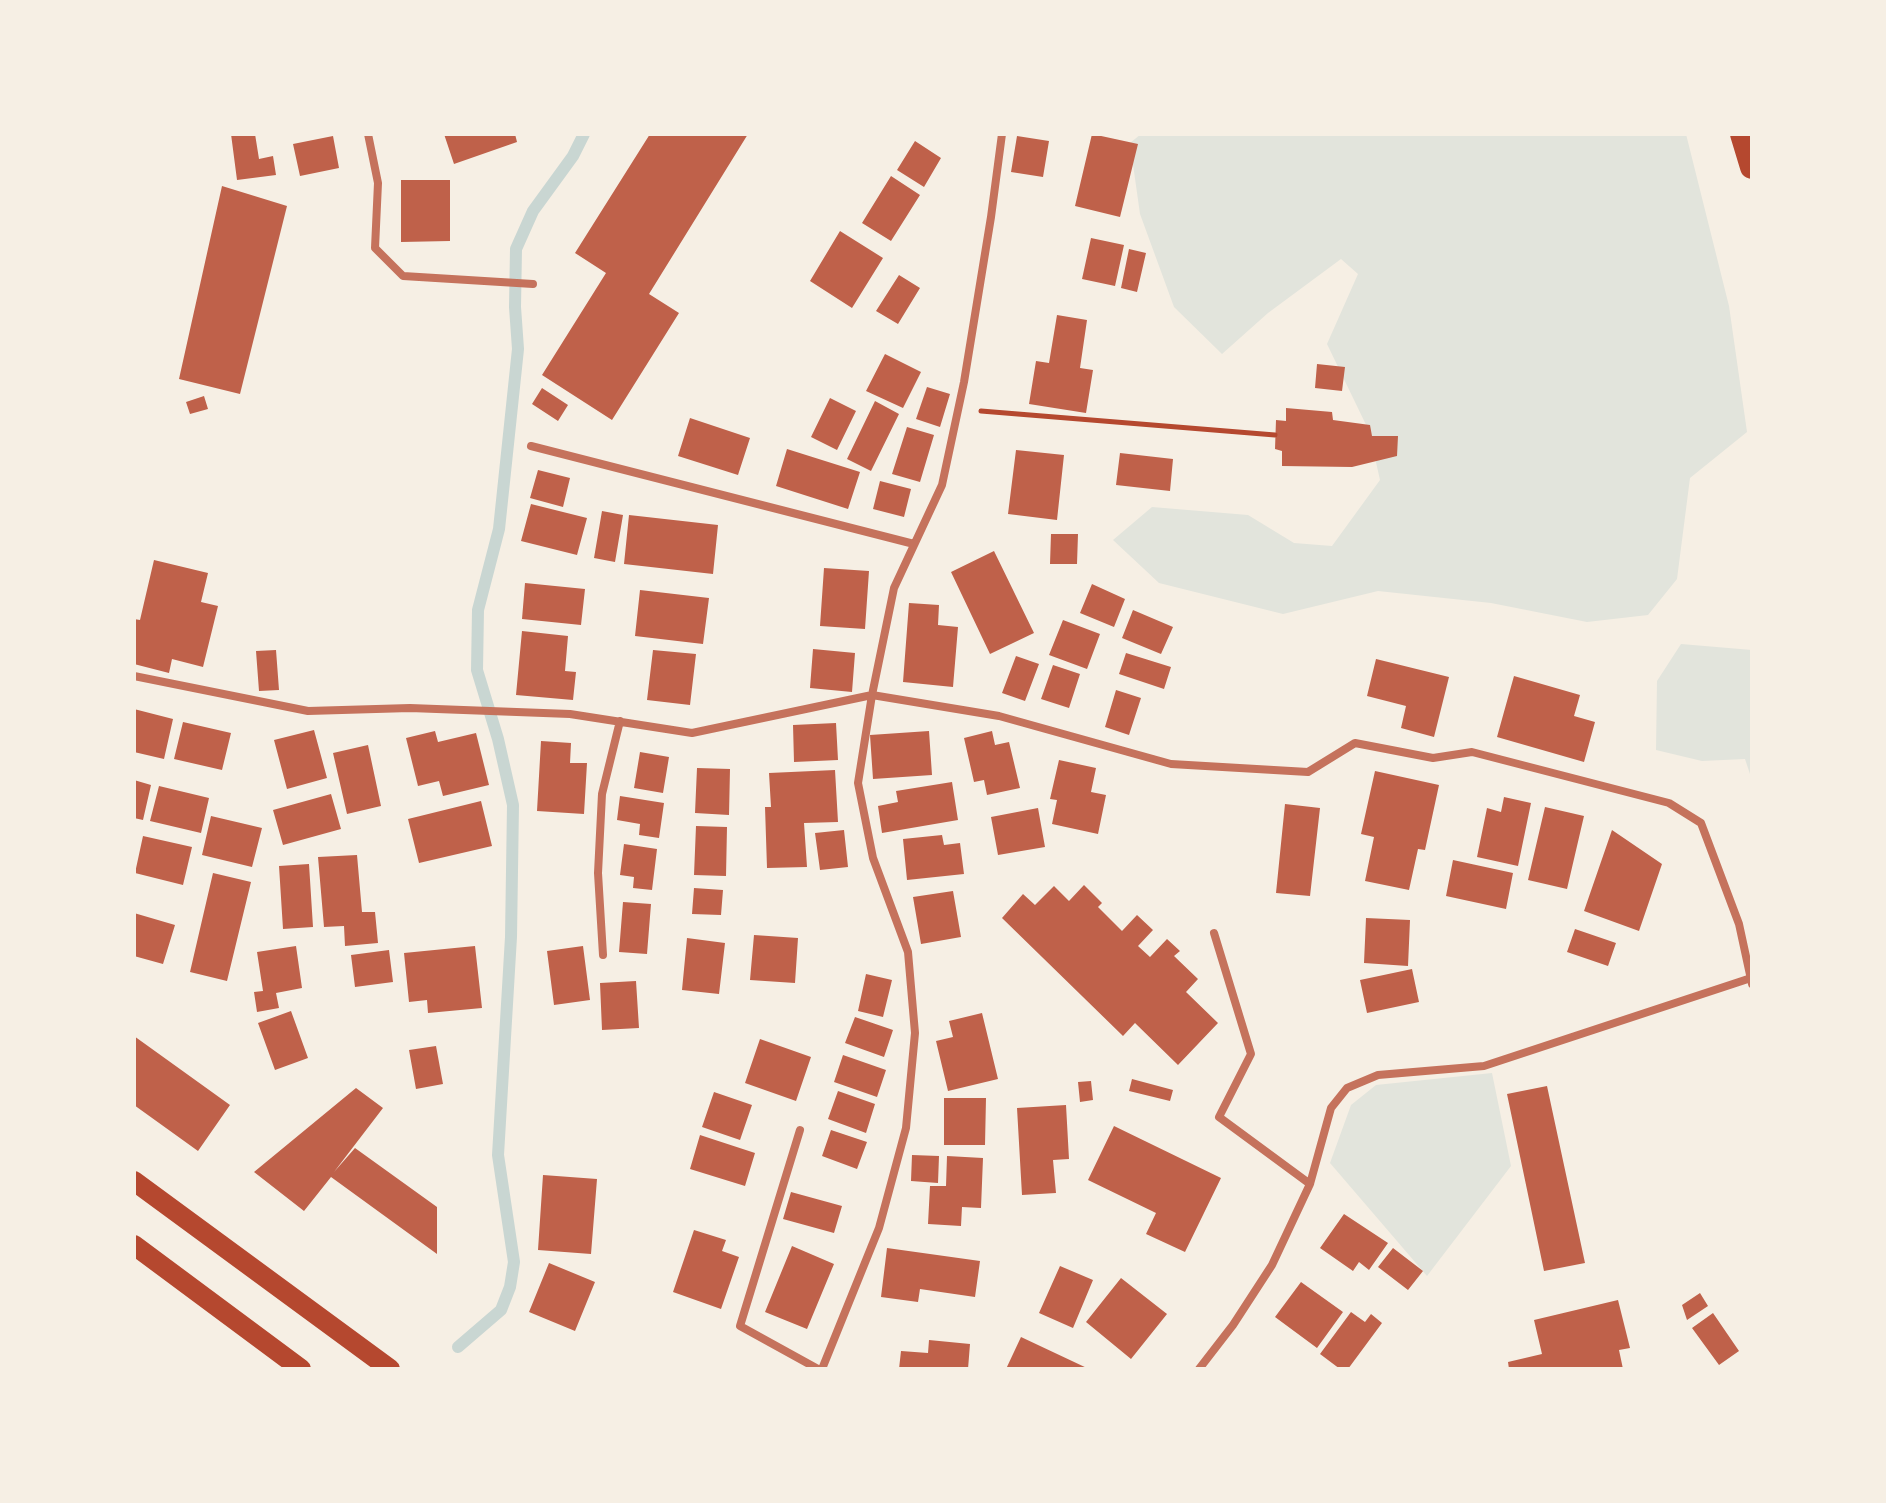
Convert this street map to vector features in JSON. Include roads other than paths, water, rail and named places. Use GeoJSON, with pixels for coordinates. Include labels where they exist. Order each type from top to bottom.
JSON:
{"type":"FeatureCollection","features":[{"type":"Feature","properties":{"kind":"highway"},"geometry":{"type":"LineString","coordinates":[[1742,134],[1752,167]]}},
{"type":"Feature","properties":{"kind":"main road"},"geometry":{"type":"LineString","coordinates":[[134,1181],[390,1369]]}},
{"type":"Feature","properties":{"kind":"main road"},"geometry":{"type":"LineString","coordinates":[[134,1245],[301,1369]]}},
{"type":"Feature","properties":{"kind":"street"},"geometry":{"type":"LineString","coordinates":[[368,134],[378,183],[375,248],[403,276],[533,284]]}},
{"type":"Feature","properties":{"kind":"street"},"geometry":{"type":"LineString","coordinates":[[800,1130],[740,1326],[820,1369],[879,1228],[906,1128],[915,1033],[908,952],[873,858],[858,783],[894,588],[942,485],[991,217],[1002,134]]}},
{"type":"Feature","properties":{"kind":"street"},"geometry":{"type":"LineString","coordinates":[[531,446],[914,544]]}},
{"type":"Feature","properties":{"kind":"street"},"geometry":{"type":"LineString","coordinates":[[134,676],[308,711],[425,708],[570,714],[692,733],[872,695],[999,716],[1171,764],[1308,772],[1355,743],[1433,758],[1472,752],[1669,803],[1701,823],[1739,924],[1751,981],[1484,1066],[1378,1075],[1347,1088],[1331,1108],[1310,1184],[1272,1265],[1233,1325],[1199,1369]]}},
{"type":"Feature","properties":{"kind":"street"},"geometry":{"type":"LineString","coordinates":[[603,955],[598,873],[602,794],[620,721]]}},
{"type":"Feature","properties":{"kind":"street"},"geometry":{"type":"LineString","coordinates":[[1214,933],[1251,1054],[1219,1117],[1310,1184]]}},
{"type":"Feature","properties":{"kind":"waterway"},"geometry":{"type":"LineString","coordinates":[[458,1347],[501,1310],[510,1287],[514,1262],[498,1155],[511,937],[513,805],[498,739],[477,670],[478,610],[499,529],[518,349],[516,249],[533,211],[573,156],[584,134]]}}]}
